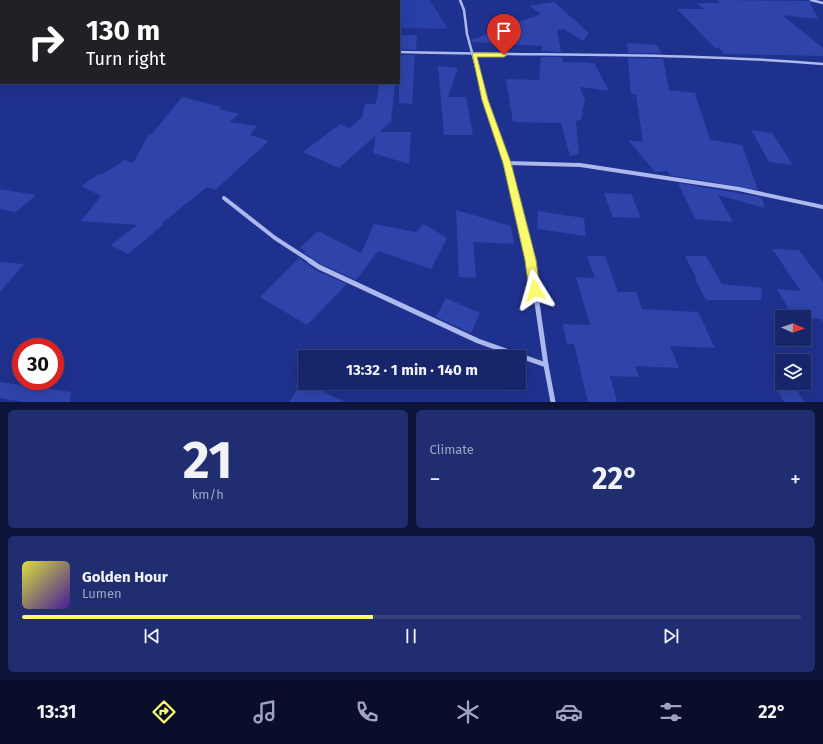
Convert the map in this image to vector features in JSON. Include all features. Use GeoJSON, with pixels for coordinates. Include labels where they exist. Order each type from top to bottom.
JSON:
{"type":"FeatureCollection","features":[{"type":"Feature","properties":{"kind":"street"},"geometry":{"type":"LineString","coordinates":[[460,0],[464,10],[467,34],[474,55],[485,100],[507,163],[531,260],[546,365],[553,402]]}},
{"type":"Feature","properties":{"kind":"street"},"geometry":{"type":"LineString","coordinates":[[811,0],[823,3]]}},
{"type":"Feature","properties":{"kind":"street"},"geometry":{"type":"LineString","coordinates":[[400,52],[474,55],[737,57],[823,64]]}},
{"type":"Feature","properties":{"kind":"street"},"geometry":{"type":"LineString","coordinates":[[507,163],[580,165],[739,189],[823,207]]}},
{"type":"Feature","properties":{"kind":"street"},"geometry":{"type":"LineString","coordinates":[[224,198],[275,238],[319,267],[471,338],[546,365]]}},
{"type":"Feature","properties":{"kind":"shaded area"},"geometry":{"type":"Polygon","coordinates":[[[400,0],[430,0],[448,29],[400,28],[400,0]]]}},
{"type":"Feature","properties":{"kind":"building"},"geometry":{"type":"Polygon","coordinates":[[[717,0],[809,1],[818,19],[782,15],[823,48],[823,56],[724,54],[719,48],[715,48],[677,9],[704,9],[696,3],[721,3],[717,0]]]}},
{"type":"Feature","properties":{"kind":"building"},"geometry":{"type":"Polygon","coordinates":[[[554,2],[589,33],[583,41],[564,29],[557,30],[561,52],[541,51],[542,46],[472,42],[471,40],[541,14],[529,6],[554,2]]]}},
{"type":"Feature","properties":{"kind":"building"},"geometry":{"type":"Polygon","coordinates":[[[400,35],[417,35],[416,50],[400,49],[400,35]]]}},
{"type":"Feature","properties":{"kind":"building"},"geometry":{"type":"Polygon","coordinates":[[[627,43],[657,45],[661,53],[628,53],[627,43]]]}},
{"type":"Feature","properties":{"kind":"building"},"geometry":{"type":"Polygon","coordinates":[[[400,55],[415,55],[412,104],[399,103],[400,55]]]}},
{"type":"Feature","properties":{"kind":"building"},"geometry":{"type":"Polygon","coordinates":[[[541,57],[562,57],[563,62],[594,63],[609,91],[580,87],[585,99],[581,120],[576,121],[579,154],[570,156],[561,123],[513,122],[506,79],[539,80],[541,57]]]}},
{"type":"Feature","properties":{"kind":"building"},"geometry":{"type":"Polygon","coordinates":[[[628,58],[663,59],[669,90],[695,93],[710,140],[742,145],[758,190],[669,175],[668,171],[655,172],[628,140],[643,142],[636,94],[631,94],[628,58]]]}},
{"type":"Feature","properties":{"kind":"building"},"geometry":{"type":"Polygon","coordinates":[[[438,66],[458,68],[448,97],[466,97],[473,135],[444,135],[438,66]]]}},
{"type":"Feature","properties":{"kind":"building"},"geometry":{"type":"Polygon","coordinates":[[[379,84],[395,84],[391,122],[379,132],[411,132],[409,164],[373,153],[376,135],[339,168],[303,152],[340,124],[350,128],[362,117],[365,104],[376,104],[379,84]]]}},
{"type":"Feature","properties":{"kind":"building"},"geometry":{"type":"Polygon","coordinates":[[[182,97],[221,107],[219,109],[239,114],[229,122],[257,126],[250,135],[269,141],[215,190],[207,187],[162,223],[164,224],[128,254],[111,245],[137,225],[81,221],[101,196],[81,186],[125,160],[133,163],[149,134],[152,134],[182,97]]]}},
{"type":"Feature","properties":{"kind":"building"},"geometry":{"type":"Polygon","coordinates":[[[751,130],[772,133],[793,165],[769,162],[751,130]]]}},
{"type":"Feature","properties":{"kind":"building"},"geometry":{"type":"Polygon","coordinates":[[[678,183],[761,197],[765,208],[718,195],[733,222],[695,219],[678,183]]]}},
{"type":"Feature","properties":{"kind":"building"},"geometry":{"type":"Polygon","coordinates":[[[0,189],[36,195],[16,212],[0,209],[0,189]]]}},
{"type":"Feature","properties":{"kind":"building"},"geometry":{"type":"Polygon","coordinates":[[[604,193],[631,194],[641,218],[613,217],[604,193]]]}},
{"type":"Feature","properties":{"kind":"building"},"geometry":{"type":"Polygon","coordinates":[[[456,210],[511,226],[514,244],[473,242],[476,278],[459,277],[456,210]]]}},
{"type":"Feature","properties":{"kind":"building"},"geometry":{"type":"Polygon","coordinates":[[[538,211],[584,218],[586,236],[537,229],[538,211]]]}},
{"type":"Feature","properties":{"kind":"building"},"geometry":{"type":"Polygon","coordinates":[[[374,224],[416,232],[424,224],[447,238],[431,269],[378,251],[356,280],[321,264],[304,253],[306,251],[300,248],[318,231],[361,253],[374,224]]]}},
{"type":"Feature","properties":{"kind":"building"},"geometry":{"type":"Polygon","coordinates":[[[772,249],[799,250],[823,282],[823,322],[821,319],[811,318],[811,310],[789,310],[777,289],[801,291],[772,249]]]}},
{"type":"Feature","properties":{"kind":"building"},"geometry":{"type":"Polygon","coordinates":[[[587,256],[605,256],[618,292],[636,292],[642,309],[698,312],[715,348],[670,346],[679,368],[635,366],[639,377],[610,376],[617,402],[588,402],[574,344],[567,344],[563,324],[590,325],[576,277],[595,278],[587,256]]]}},
{"type":"Feature","properties":{"kind":"building"},"geometry":{"type":"Polygon","coordinates":[[[685,256],[706,256],[722,284],[762,288],[761,300],[706,300],[685,256]]]}},
{"type":"Feature","properties":{"kind":"building"},"geometry":{"type":"Polygon","coordinates":[[[299,258],[317,271],[347,284],[307,325],[260,297],[299,258]]]}},
{"type":"Feature","properties":{"kind":"building"},"geometry":{"type":"Polygon","coordinates":[[[0,262],[24,264],[0,292],[0,262]]]}},
{"type":"Feature","properties":{"kind":"building"},"geometry":{"type":"Polygon","coordinates":[[[446,298],[480,313],[471,333],[436,317],[446,298]]]}},
{"type":"Feature","properties":{"kind":"building"},"geometry":{"type":"Polygon","coordinates":[[[0,382],[12,384],[12,390],[57,390],[71,392],[70,402],[23,402],[0,398],[0,382]]]}},
{"type":"Feature","properties":{"kind":"building"},"geometry":{"type":"Polygon","coordinates":[[[298,388],[298,390],[320,390],[345,402],[289,402],[298,388]]]}},
{"type":"Feature","properties":{"kind":"building"},"geometry":{"type":"Polygon","coordinates":[[[777,390],[797,390],[804,402],[784,402],[777,390]]]}},
{"type":"Feature","properties":{"kind":"route"},"geometry":{"type":"LineString","coordinates":[[504,55],[474,55],[485,100],[507,163],[531,260],[535,290]]}}]}
